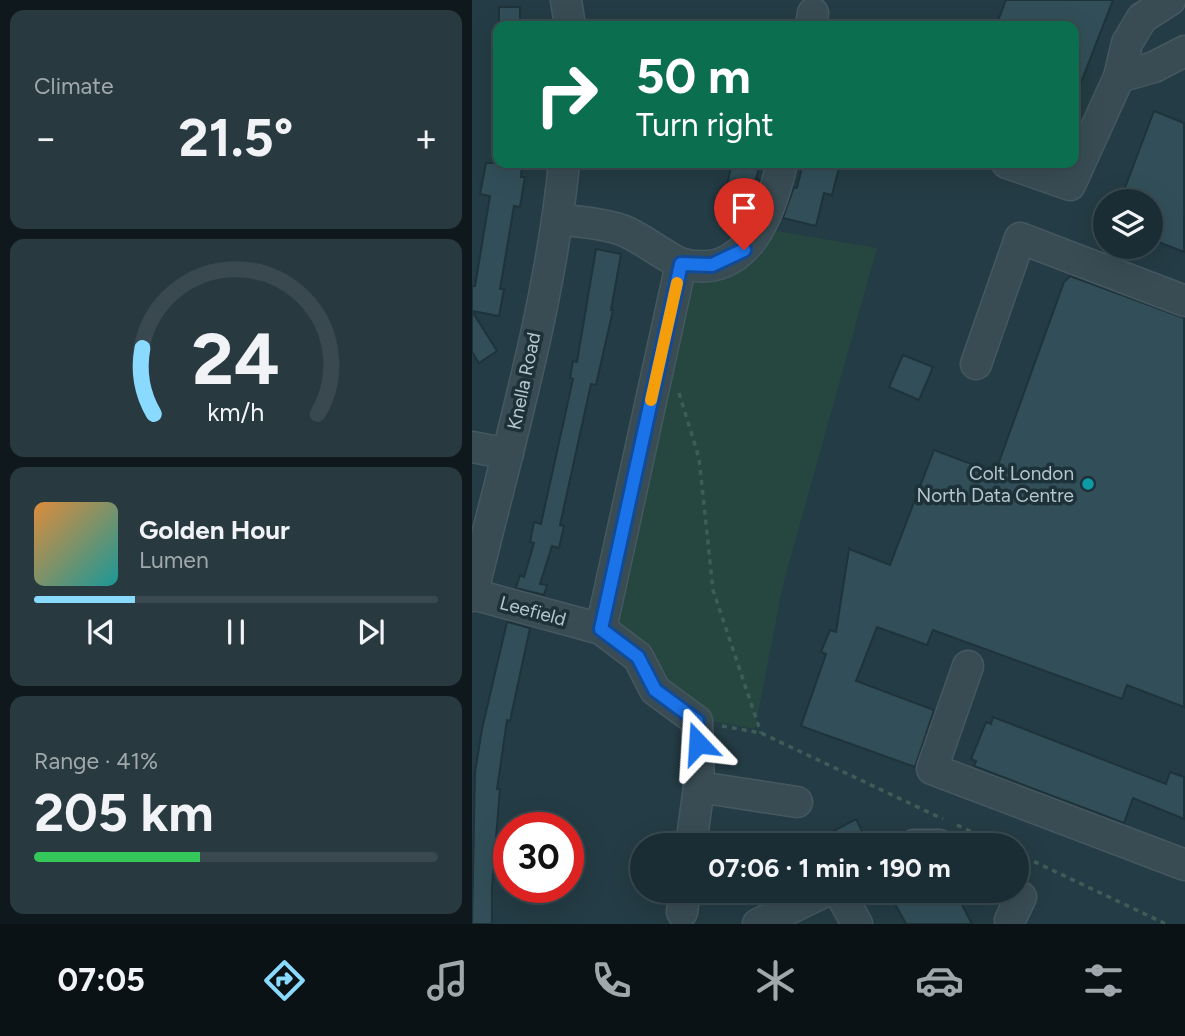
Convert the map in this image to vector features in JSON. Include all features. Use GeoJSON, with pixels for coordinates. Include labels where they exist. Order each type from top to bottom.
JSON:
{"type":"FeatureCollection","features":[{"type":"Feature","properties":{"kind":"street"},"geometry":{"type":"LineString","coordinates":[[566,0],[569,21]]}},
{"type":"Feature","properties":{"kind":"street"},"geometry":{"type":"LineString","coordinates":[[1079,166],[1120,77],[1127,43],[1142,19],[1170,0]]}},
{"type":"Feature","properties":{"kind":"street"},"geometry":{"type":"LineString","coordinates":[[1120,77],[1154,67],[1184,51]]}},
{"type":"Feature","properties":{"kind":"street","name":"Knella Road"},"geometry":{"type":"LineString","coordinates":[[472,595],[508,454],[558,219],[563,168]]}},
{"type":"Feature","properties":{"kind":"street"},"geometry":{"type":"LineString","coordinates":[[558,219],[619,229],[646,240],[681,264],[712,265],[744,250],[763,225],[780,168]]}},
{"type":"Feature","properties":{"kind":"street"},"geometry":{"type":"LineString","coordinates":[[1021,168],[1070,185],[1078,168]]}},
{"type":"Feature","properties":{"kind":"street"},"geometry":{"type":"LineString","coordinates":[[976,365],[1020,238],[1184,301]]}},
{"type":"Feature","properties":{"kind":"street"},"geometry":{"type":"LineString","coordinates":[[601,629],[681,264]]}},
{"type":"Feature","properties":{"kind":"street"},"geometry":{"type":"LineString","coordinates":[[472,447],[508,454]]}},
{"type":"Feature","properties":{"kind":"street","name":"Leefield"},"geometry":{"type":"LineString","coordinates":[[472,595],[601,629],[638,657],[655,690],[697,721]]}},
{"type":"Feature","properties":{"kind":"street"},"geometry":{"type":"LineString","coordinates":[[968,666],[932,769],[1184,865]]}},
{"type":"Feature","properties":{"kind":"street"},"geometry":{"type":"LineString","coordinates":[[693,833],[699,787],[697,721]]}},
{"type":"Feature","properties":{"kind":"street"},"geometry":{"type":"LineString","coordinates":[[699,787],[797,802]]}},
{"type":"Feature","properties":{"kind":"street"},"geometry":{"type":"LineString","coordinates":[[758,924],[801,903]]}},
{"type":"Feature","properties":{"kind":"street"},"geometry":{"type":"LineString","coordinates":[[846,903],[857,924]]}},
{"type":"Feature","properties":{"kind":"street"},"geometry":{"type":"LineString","coordinates":[[1010,920],[1018,903]]}},
{"type":"Feature","properties":{"kind":"path"},"geometry":{"type":"LineString","coordinates":[[675,382],[699,458],[713,590],[761,733]]}},
{"type":"Feature","properties":{"kind":"path"},"geometry":{"type":"LineString","coordinates":[[697,721],[761,733],[974,833]]}},
{"type":"Feature","properties":{"kind":"path"},"geometry":{"type":"LineString","coordinates":[[1029,859],[1166,924]]}},
{"type":"Feature","properties":{"kind":"green space"},"geometry":{"type":"Polygon","coordinates":[[[771,230],[877,248],[783,585],[755,729],[703,720],[611,627],[684,273],[771,230]]]}},
{"type":"Feature","properties":{"kind":"building"},"geometry":{"type":"Polygon","coordinates":[[[1006,0],[1113,0],[1079,88],[1079,21],[998,21],[1006,0]]]}},
{"type":"Feature","properties":{"kind":"building"},"geometry":{"type":"Polygon","coordinates":[[[499,7],[520,7],[520,21],[499,21],[499,7]]]}},
{"type":"Feature","properties":{"kind":"building"},"geometry":{"type":"Polygon","coordinates":[[[1154,111],[1184,123],[1184,252],[1163,244],[1163,189],[1125,189],[1154,111]]]}},
{"type":"Feature","properties":{"kind":"building"},"geometry":{"type":"Polygon","coordinates":[[[486,163],[493,163],[493,168],[522,168],[521,177],[525,177],[520,207],[514,206],[500,289],[504,289],[499,316],[472,311],[472,286],[475,286],[490,196],[480,194],[486,163]]]}},
{"type":"Feature","properties":{"kind":"building"},"geometry":{"type":"Polygon","coordinates":[[[731,168],[759,168],[756,179],[760,180],[749,208],[723,202],[731,168]]]}},
{"type":"Feature","properties":{"kind":"building"},"geometry":{"type":"Polygon","coordinates":[[[802,168],[839,168],[832,195],[824,193],[816,226],[783,218],[794,187],[797,188],[802,168]]]}},
{"type":"Feature","properties":{"kind":"building"},"geometry":{"type":"Polygon","coordinates":[[[596,249],[621,254],[613,310],[596,385],[591,384],[560,525],[564,526],[559,548],[552,546],[540,584],[547,585],[544,595],[516,588],[520,575],[524,577],[534,543],[530,542],[534,522],[541,524],[573,379],[570,378],[573,361],[577,362],[596,249]]]}},
{"type":"Feature","properties":{"kind":"building","name":"Colt London North Data Centre"},"geometry":{"type":"Polygon","coordinates":[[[1070,276],[1184,318],[1184,707],[1127,685],[1122,699],[933,630],[927,645],[877,627],[856,681],[934,710],[915,767],[801,726],[826,654],[821,652],[830,630],[836,632],[849,549],[890,565],[934,450],[995,473],[1064,282],[1070,276]]]}},
{"type":"Feature","properties":{"kind":"building"},"geometry":{"type":"Polygon","coordinates":[[[472,311],[497,351],[479,363],[472,352],[472,311]]]}},
{"type":"Feature","properties":{"kind":"building"},"geometry":{"type":"Polygon","coordinates":[[[903,355],[933,367],[919,400],[889,387],[903,355]]]}},
{"type":"Feature","properties":{"kind":"building"},"geometry":{"type":"Polygon","coordinates":[[[507,622],[530,628],[510,721],[507,720],[497,789],[500,789],[498,812],[493,812],[492,924],[472,924],[475,772],[482,729],[507,622]]]}},
{"type":"Feature","properties":{"kind":"building"},"geometry":{"type":"Polygon","coordinates":[[[993,717],[1166,784],[1170,772],[1184,777],[1184,819],[1133,798],[1124,823],[974,766],[976,761],[971,759],[986,722],[991,724],[993,717]]]}},
{"type":"Feature","properties":{"kind":"building"},"geometry":{"type":"Polygon","coordinates":[[[856,819],[863,833],[830,833],[856,819]]]}},
{"type":"Feature","properties":{"kind":"building"},"geometry":{"type":"Polygon","coordinates":[[[895,903],[961,903],[972,924],[906,924],[895,903]]]}},
{"type":"Feature","properties":{"kind":"slow traffic"},"geometry":{"type":"LineString","coordinates":[[651,400],[677,283]]}},
{"type":"Feature","properties":{"kind":"place","name":"Colt London North Data Centre"},"geometry":{"type":"Point","coordinates":[1088,484]}},
{"type":"Feature","properties":{"kind":"route"},"geometry":{"type":"LineString","coordinates":[[698,743],[697,721],[655,690],[638,657],[601,629],[681,264],[712,265],[744,250]]}}]}
